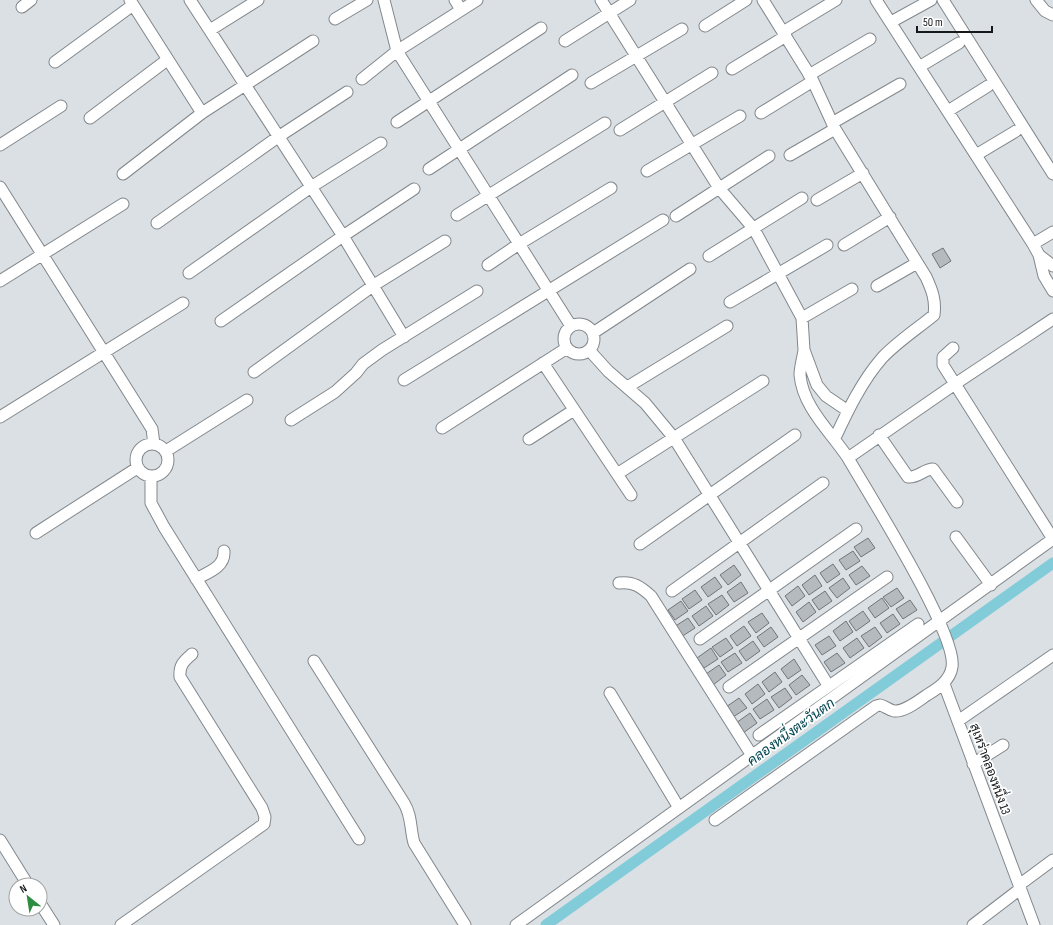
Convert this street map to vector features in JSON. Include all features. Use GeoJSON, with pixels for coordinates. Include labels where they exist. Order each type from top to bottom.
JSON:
{"type":"FeatureCollection","features":[{"type":"Feature","properties":{"kind":"street"},"geometry":{"type":"LineString","coordinates":[[22,7],[32,0]]}},
{"type":"Feature","properties":{"kind":"street"},"geometry":{"type":"LineString","coordinates":[[190,0],[343,236],[374,285],[404,337]]}},
{"type":"Feature","properties":{"kind":"street"},"geometry":{"type":"LineString","coordinates":[[210,30],[258,0]]}},
{"type":"Feature","properties":{"kind":"street"},"geometry":{"type":"LineString","coordinates":[[335,19],[367,0]]}},
{"type":"Feature","properties":{"kind":"street"},"geometry":{"type":"LineString","coordinates":[[384,0],[397,51],[571,326]]}},
{"type":"Feature","properties":{"kind":"street"},"geometry":{"type":"LineString","coordinates":[[455,0],[461,10]]}},
{"type":"Feature","properties":{"kind":"street"},"geometry":{"type":"LineString","coordinates":[[362,79],[397,51],[477,0]]}},
{"type":"Feature","properties":{"kind":"street"},"geometry":{"type":"LineString","coordinates":[[601,0],[719,188],[754,229],[779,274],[802,318],[804,350],[800,373],[802,386],[811,408],[835,438],[848,458],[921,584],[949,645],[952,667],[944,684],[906,708],[897,711],[892,711],[880,705],[876,706],[716,820]]}},
{"type":"Feature","properties":{"kind":"street"},"geometry":{"type":"LineString","coordinates":[[565,41],[630,0]]}},
{"type":"Feature","properties":{"kind":"street"},"geometry":{"type":"LineString","coordinates":[[705,26],[746,0]]}},
{"type":"Feature","properties":{"kind":"street"},"geometry":{"type":"LineString","coordinates":[[763,0],[811,78],[834,126],[917,262],[933,292],[936,304],[934,315],[883,357],[873,369],[848,411],[835,438]]}},
{"type":"Feature","properties":{"kind":"street"},"geometry":{"type":"LineString","coordinates":[[732,69],[836,0]]}},
{"type":"Feature","properties":{"kind":"street"},"geometry":{"type":"LineString","coordinates":[[876,0],[1033,244],[1039,255],[1044,276],[1053,291]]}},
{"type":"Feature","properties":{"kind":"street"},"geometry":{"type":"LineString","coordinates":[[891,22],[932,0]]}},
{"type":"Feature","properties":{"kind":"street"},"geometry":{"type":"LineString","coordinates":[[943,0],[986,65],[1053,174]]}},
{"type":"Feature","properties":{"kind":"street"},"geometry":{"type":"LineString","coordinates":[[1036,0],[1044,11],[1053,15]]}},
{"type":"Feature","properties":{"kind":"street"},"geometry":{"type":"LineString","coordinates":[[55,62],[131,3],[202,113]]}},
{"type":"Feature","properties":{"kind":"street"},"geometry":{"type":"LineString","coordinates":[[397,122],[541,28]]}},
{"type":"Feature","properties":{"kind":"street"},"geometry":{"type":"LineString","coordinates":[[591,83],[682,29]]}},
{"type":"Feature","properties":{"kind":"street"},"geometry":{"type":"LineString","coordinates":[[761,113],[870,38]]}},
{"type":"Feature","properties":{"kind":"street"},"geometry":{"type":"LineString","coordinates":[[123,174],[202,113],[313,41]]}},
{"type":"Feature","properties":{"kind":"street"},"geometry":{"type":"LineString","coordinates":[[919,67],[959,43]]}},
{"type":"Feature","properties":{"kind":"street"},"geometry":{"type":"LineString","coordinates":[[90,118],[167,60]]}},
{"type":"Feature","properties":{"kind":"street"},"geometry":{"type":"LineString","coordinates":[[620,130],[712,73]]}},
{"type":"Feature","properties":{"kind":"street"},"geometry":{"type":"LineString","coordinates":[[428,169],[572,75]]}},
{"type":"Feature","properties":{"kind":"street"},"geometry":{"type":"LineString","coordinates":[[790,156],[900,84]]}},
{"type":"Feature","properties":{"kind":"street"},"geometry":{"type":"LineString","coordinates":[[948,111],[988,86]]}},
{"type":"Feature","properties":{"kind":"street"},"geometry":{"type":"LineString","coordinates":[[157,223],[278,137],[347,92]]}},
{"type":"Feature","properties":{"kind":"street"},"geometry":{"type":"LineString","coordinates":[[0,145],[61,106]]}},
{"type":"Feature","properties":{"kind":"street"},"geometry":{"type":"LineString","coordinates":[[647,172],[740,116]]}},
{"type":"Feature","properties":{"kind":"street"},"geometry":{"type":"LineString","coordinates":[[457,215],[605,123]]}},
{"type":"Feature","properties":{"kind":"street"},"geometry":{"type":"LineString","coordinates":[[976,155],[1016,131]]}},
{"type":"Feature","properties":{"kind":"street"},"geometry":{"type":"LineString","coordinates":[[189,273],[311,187],[381,143]]}},
{"type":"Feature","properties":{"kind":"street"},"geometry":{"type":"LineString","coordinates":[[676,216],[769,156]]}},
{"type":"Feature","properties":{"kind":"street"},"geometry":{"type":"LineString","coordinates":[[817,200],[863,173]]}},
{"type":"Feature","properties":{"kind":"street"},"geometry":{"type":"LineString","coordinates":[[0,187],[152,429],[154,444]]}},
{"type":"Feature","properties":{"kind":"street"},"geometry":{"type":"LineString","coordinates":[[488,265],[519,244],[611,188]]}},
{"type":"Feature","properties":{"kind":"street"},"geometry":{"type":"LineString","coordinates":[[221,321],[343,236],[414,189]]}},
{"type":"Feature","properties":{"kind":"street"},"geometry":{"type":"LineString","coordinates":[[709,256],[802,198]]}},
{"type":"Feature","properties":{"kind":"street"},"geometry":{"type":"LineString","coordinates":[[0,281],[123,204]]}},
{"type":"Feature","properties":{"kind":"street"},"geometry":{"type":"LineString","coordinates":[[844,245],[890,217]]}},
{"type":"Feature","properties":{"kind":"street"},"geometry":{"type":"LineString","coordinates":[[404,380],[662,220]]}},
{"type":"Feature","properties":{"kind":"street"},"geometry":{"type":"LineString","coordinates":[[1033,244],[1053,232]]}},
{"type":"Feature","properties":{"kind":"street"},"geometry":{"type":"LineString","coordinates":[[254,372],[374,285],[445,241]]}},
{"type":"Feature","properties":{"kind":"street"},"geometry":{"type":"LineString","coordinates":[[730,302],[827,245]]}},
{"type":"Feature","properties":{"kind":"street"},"geometry":{"type":"LineString","coordinates":[[1039,255],[1053,266]]}},
{"type":"Feature","properties":{"kind":"street"},"geometry":{"type":"LineString","coordinates":[[877,286],[917,262]]}},
{"type":"Feature","properties":{"kind":"street"},"geometry":{"type":"LineString","coordinates":[[593,333],[690,269]]}},
{"type":"Feature","properties":{"kind":"street"},"geometry":{"type":"LineString","coordinates":[[802,318],[852,289]]}},
{"type":"Feature","properties":{"kind":"street"},"geometry":{"type":"LineString","coordinates":[[291,420],[335,392],[372,357],[477,292]]}},
{"type":"Feature","properties":{"kind":"street"},"geometry":{"type":"LineString","coordinates":[[0,417],[183,302]]}},
{"type":"Feature","properties":{"kind":"street"},"geometry":{"type":"LineString","coordinates":[[848,458],[879,435],[1053,319]]}},
{"type":"Feature","properties":{"kind":"street"},"geometry":{"type":"LineString","coordinates":[[584,325],[593,333],[594,342],[589,350],[577,354],[567,348],[564,336],[571,326],[584,325]]}},
{"type":"Feature","properties":{"kind":"street"},"geometry":{"type":"LineString","coordinates":[[629,386],[727,326]]}},
{"type":"Feature","properties":{"kind":"street"},"geometry":{"type":"LineString","coordinates":[[442,428],[567,348]]}},
{"type":"Feature","properties":{"kind":"street"},"geometry":{"type":"LineString","coordinates":[[516,925],[679,808],[751,754],[940,624],[1053,539],[942,361],[943,357],[953,348]]}},
{"type":"Feature","properties":{"kind":"street"},"geometry":{"type":"LineString","coordinates":[[589,350],[608,370],[629,386],[674,438],[828,684]]}},
{"type":"Feature","properties":{"kind":"street"},"geometry":{"type":"LineString","coordinates":[[804,350],[817,385],[826,396],[848,411]]}},
{"type":"Feature","properties":{"kind":"street"},"geometry":{"type":"LineString","coordinates":[[542,363],[631,495]]}},
{"type":"Feature","properties":{"kind":"street"},"geometry":{"type":"LineString","coordinates":[[617,474],[763,381]]}},
{"type":"Feature","properties":{"kind":"street"},"geometry":{"type":"LineString","coordinates":[[166,451],[247,400]]}},
{"type":"Feature","properties":{"kind":"street"},"geometry":{"type":"LineString","coordinates":[[529,439],[574,410]]}},
{"type":"Feature","properties":{"kind":"street"},"geometry":{"type":"LineString","coordinates":[[640,544],[794,435]]}},
{"type":"Feature","properties":{"kind":"street"},"geometry":{"type":"LineString","coordinates":[[879,435],[904,474],[912,478],[933,469],[957,502]]}},
{"type":"Feature","properties":{"kind":"street"},"geometry":{"type":"LineString","coordinates":[[154,444],[160,446],[166,451],[168,465],[158,476],[151,477],[143,474],[138,468],[136,460],[138,451],[145,446],[154,444]]}},
{"type":"Feature","properties":{"kind":"street"},"geometry":{"type":"LineString","coordinates":[[36,533],[138,468]]}},
{"type":"Feature","properties":{"kind":"street"},"geometry":{"type":"LineString","coordinates":[[151,477],[151,503],[164,527],[359,839]]}},
{"type":"Feature","properties":{"kind":"street"},"geometry":{"type":"LineString","coordinates":[[672,591],[823,483]]}},
{"type":"Feature","properties":{"kind":"street"},"geometry":{"type":"LineString","coordinates":[[700,639],[856,529]]}},
{"type":"Feature","properties":{"kind":"street"},"geometry":{"type":"LineString","coordinates":[[956,537],[991,585]]}},
{"type":"Feature","properties":{"kind":"street"},"geometry":{"type":"LineString","coordinates":[[196,579],[218,567],[223,560],[224,551]]}},
{"type":"Feature","properties":{"kind":"street"},"geometry":{"type":"LineString","coordinates":[[729,687],[887,577]]}},
{"type":"Feature","properties":{"kind":"street"},"geometry":{"type":"LineString","coordinates":[[619,583],[635,584],[651,596],[751,754]]}},
{"type":"Feature","properties":{"kind":"street"},"geometry":{"type":"LineString","coordinates":[[759,734],[828,684],[918,624]]}},
{"type":"Feature","properties":{"kind":"street"},"geometry":{"type":"LineString","coordinates":[[121,925],[264,824],[265,817],[262,808],[180,677],[179,670],[181,664],[192,654]]}},
{"type":"Feature","properties":{"kind":"street"},"geometry":{"type":"LineString","coordinates":[[958,721],[1053,655]]}},
{"type":"Feature","properties":{"kind":"street"},"geometry":{"type":"LineString","coordinates":[[314,661],[404,803],[412,822],[414,843],[465,925]]}},
{"type":"Feature","properties":{"kind":"street","name":"สุเหร่าคลองหนึ่ง 13"},"geometry":{"type":"LineString","coordinates":[[944,684],[1034,925]]}},
{"type":"Feature","properties":{"kind":"street"},"geometry":{"type":"LineString","coordinates":[[610,693],[679,808]]}},
{"type":"Feature","properties":{"kind":"street"},"geometry":{"type":"LineString","coordinates":[[974,764],[1003,745]]}},
{"type":"Feature","properties":{"kind":"street"},"geometry":{"type":"LineString","coordinates":[[0,840],[23,877]]}},
{"type":"Feature","properties":{"kind":"street"},"geometry":{"type":"LineString","coordinates":[[973,925],[1053,860]]}},
{"type":"Feature","properties":{"kind":"street"},"geometry":{"type":"LineString","coordinates":[[48,916],[54,925]]}},
{"type":"Feature","properties":{"kind":"building"},"geometry":{"type":"Polygon","coordinates":[[[943,248],[951,261],[940,268],[932,254],[943,248]]]}},
{"type":"Feature","properties":{"kind":"building"},"geometry":{"type":"Polygon","coordinates":[[[868,538],[875,548],[861,557],[854,547],[868,538]]]}},
{"type":"Feature","properties":{"kind":"building"},"geometry":{"type":"Polygon","coordinates":[[[853,551],[860,561],[846,570],[839,560],[853,551]]]}},
{"type":"Feature","properties":{"kind":"building"},"geometry":{"type":"Polygon","coordinates":[[[833,564],[840,574],[827,583],[820,573],[833,564]]]}},
{"type":"Feature","properties":{"kind":"building"},"geometry":{"type":"Polygon","coordinates":[[[734,565],[741,575],[728,585],[720,575],[734,565]]]}},
{"type":"Feature","properties":{"kind":"building"},"geometry":{"type":"Polygon","coordinates":[[[862,566],[870,576],[856,585],[849,575],[862,566]]]}},
{"type":"Feature","properties":{"kind":"building"},"geometry":{"type":"Polygon","coordinates":[[[815,575],[822,586],[809,595],[802,585],[815,575]]]}},
{"type":"Feature","properties":{"kind":"building"},"geometry":{"type":"Polygon","coordinates":[[[715,577],[722,587],[708,597],[701,587],[715,577]]]}},
{"type":"Feature","properties":{"kind":"building"},"geometry":{"type":"Polygon","coordinates":[[[843,578],[850,588],[837,598],[829,588],[843,578]]]}},
{"type":"Feature","properties":{"kind":"building"},"geometry":{"type":"Polygon","coordinates":[[[741,582],[748,593],[734,602],[727,592],[741,582]]]}},
{"type":"Feature","properties":{"kind":"building"},"geometry":{"type":"Polygon","coordinates":[[[798,586],[805,596],[792,606],[785,596],[798,586]]]}},
{"type":"Feature","properties":{"kind":"building"},"geometry":{"type":"Polygon","coordinates":[[[897,588],[904,598],[891,607],[883,597],[897,588]]]}},
{"type":"Feature","properties":{"kind":"building"},"geometry":{"type":"Polygon","coordinates":[[[695,590],[702,600],[689,609],[682,599],[695,590]]]}},
{"type":"Feature","properties":{"kind":"building"},"geometry":{"type":"Polygon","coordinates":[[[825,591],[832,601],[819,610],[812,600],[825,591]]]}},
{"type":"Feature","properties":{"kind":"building"},"geometry":{"type":"Polygon","coordinates":[[[722,595],[729,605],[716,615],[708,604],[722,595]]]}},
{"type":"Feature","properties":{"kind":"building"},"geometry":{"type":"Polygon","coordinates":[[[882,598],[889,608],[875,618],[868,608],[882,598]]]}},
{"type":"Feature","properties":{"kind":"building"},"geometry":{"type":"Polygon","coordinates":[[[910,600],[917,610],[903,619],[896,609],[910,600]]]}},
{"type":"Feature","properties":{"kind":"building"},"geometry":{"type":"Polygon","coordinates":[[[681,601],[688,611],[675,620],[668,610],[681,601]]]}},
{"type":"Feature","properties":{"kind":"building"},"geometry":{"type":"Polygon","coordinates":[[[809,602],[816,612],[803,622],[796,612],[809,602]]]}},
{"type":"Feature","properties":{"kind":"building"},"geometry":{"type":"Polygon","coordinates":[[[706,606],[713,616],[699,626],[692,616],[706,606]]]}},
{"type":"Feature","properties":{"kind":"building"},"geometry":{"type":"Polygon","coordinates":[[[863,611],[870,621],[856,631],[849,621],[863,611]]]}},
{"type":"Feature","properties":{"kind":"building"},"geometry":{"type":"Polygon","coordinates":[[[762,613],[769,623],[756,633],[748,622],[762,613]]]}},
{"type":"Feature","properties":{"kind":"building"},"geometry":{"type":"Polygon","coordinates":[[[893,614],[900,624],[887,633],[880,623],[893,614]]]}},
{"type":"Feature","properties":{"kind":"building"},"geometry":{"type":"Polygon","coordinates":[[[688,618],[695,628],[681,637],[674,627],[688,618]]]}},
{"type":"Feature","properties":{"kind":"building"},"geometry":{"type":"Polygon","coordinates":[[[846,621],[853,632],[840,641],[833,631],[846,621]]]}},
{"type":"Feature","properties":{"kind":"building"},"geometry":{"type":"Polygon","coordinates":[[[744,626],[751,636],[737,646],[730,636],[744,626]]]}},
{"type":"Feature","properties":{"kind":"building"},"geometry":{"type":"Polygon","coordinates":[[[771,627],[778,637],[764,647],[757,637],[771,627]]]}},
{"type":"Feature","properties":{"kind":"building"},"geometry":{"type":"Polygon","coordinates":[[[875,627],[882,637],[869,647],[861,636],[875,627]]]}},
{"type":"Feature","properties":{"kind":"building"},"geometry":{"type":"Polygon","coordinates":[[[829,636],[836,646],[822,655],[815,645],[829,636]]]}},
{"type":"Feature","properties":{"kind":"building"},"geometry":{"type":"Polygon","coordinates":[[[726,638],[733,648],[720,657],[712,647],[726,638]]]}},
{"type":"Feature","properties":{"kind":"building"},"geometry":{"type":"Polygon","coordinates":[[[857,638],[864,648],[850,658],[843,648],[857,638]]]}},
{"type":"Feature","properties":{"kind":"building"},"geometry":{"type":"Polygon","coordinates":[[[753,641],[760,651],[746,661],[739,651],[753,641]]]}},
{"type":"Feature","properties":{"kind":"building"},"geometry":{"type":"Polygon","coordinates":[[[711,648],[718,659],[704,668],[697,658],[711,648]]]}},
{"type":"Feature","properties":{"kind":"building"},"geometry":{"type":"Polygon","coordinates":[[[735,653],[742,663],[728,672],[721,662],[735,653]]]}},
{"type":"Feature","properties":{"kind":"building"},"geometry":{"type":"Polygon","coordinates":[[[837,653],[845,663],[831,672],[824,662],[837,653]]]}},
{"type":"Feature","properties":{"kind":"building"},"geometry":{"type":"Polygon","coordinates":[[[794,659],[801,670],[788,679],[781,669],[794,659]]]}},
{"type":"Feature","properties":{"kind":"building"},"geometry":{"type":"Polygon","coordinates":[[[719,665],[726,675],[713,685],[706,674],[719,665]]]}},
{"type":"Feature","properties":{"kind":"building"},"geometry":{"type":"Polygon","coordinates":[[[775,672],[782,682],[769,692],[762,682],[775,672]]]}},
{"type":"Feature","properties":{"kind":"building"},"geometry":{"type":"Polygon","coordinates":[[[802,675],[810,685],[796,695],[789,685],[802,675]]]}},
{"type":"Feature","properties":{"kind":"building"},"geometry":{"type":"Polygon","coordinates":[[[758,684],[765,694],[752,704],[745,694],[758,684]]]}},
{"type":"Feature","properties":{"kind":"building"},"geometry":{"type":"Polygon","coordinates":[[[785,688],[792,698],[779,708],[771,697],[785,688]]]}},
{"type":"Feature","properties":{"kind":"building"},"geometry":{"type":"Polygon","coordinates":[[[739,698],[747,708],[733,717],[726,707],[739,698]]]}},
{"type":"Feature","properties":{"kind":"building"},"geometry":{"type":"Polygon","coordinates":[[[767,699],[774,710],[760,719],[753,709],[767,699]]]}},
{"type":"Feature","properties":{"kind":"building"},"geometry":{"type":"Polygon","coordinates":[[[750,713],[757,723],[743,733],[736,723],[750,713]]]}},
{"type":"Feature","properties":{"kind":"waterway","name":"คลองหนึ่งตะวันตก"},"geometry":{"type":"LineString","coordinates":[[546,925],[1053,563]]}}]}
